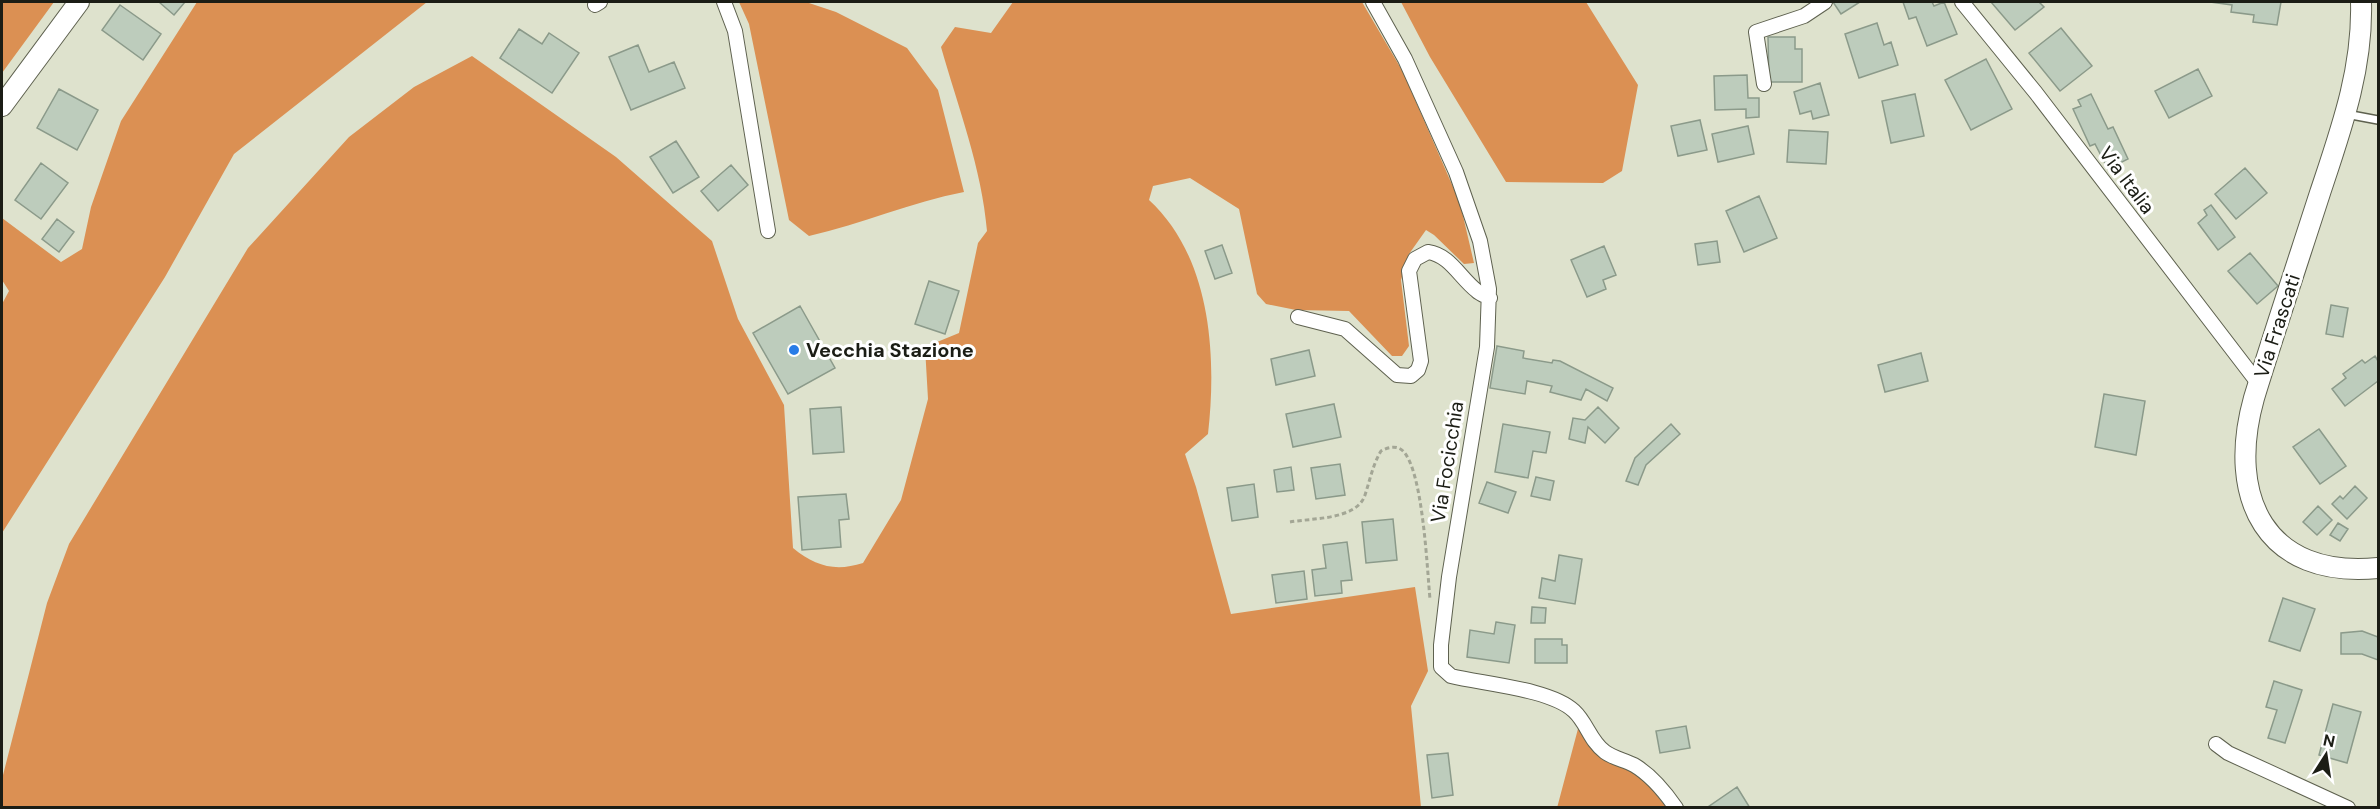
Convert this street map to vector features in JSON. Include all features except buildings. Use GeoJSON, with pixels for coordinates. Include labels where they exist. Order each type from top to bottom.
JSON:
{"type":"FeatureCollection","features":[{"type":"Feature","properties":{"kind":"main road"},"geometry":{"type":"LineString","coordinates":[[2,106],[79,2]]}},
{"type":"Feature","properties":{"kind":"main road","name":"Via Frascati"},"geometry":{"type":"LineString","coordinates":[[2361,2],[2359,57],[2346,114],[2258,383],[2247,425],[2245,470],[2249,494],[2263,522],[2287,550],[2301,559],[2339,568],[2379,568]]}},
{"type":"Feature","properties":{"kind":"street"},"geometry":{"type":"LineString","coordinates":[[724,2],[735,31],[768,231]]}},
{"type":"Feature","properties":{"kind":"street","name":"Via Focicchia"},"geometry":{"type":"LineString","coordinates":[[1372,2],[1400,47],[1456,172],[1482,247],[1490,298],[1486,347],[1449,577],[1441,645],[1441,667],[1451,676],[1542,696],[1568,706],[1578,716],[1588,735],[1600,748],[1644,772],[1676,807]]}},
{"type":"Feature","properties":{"kind":"street"},"geometry":{"type":"LineString","coordinates":[[1764,84],[1756,32],[1804,16],[1825,2]]}},
{"type":"Feature","properties":{"kind":"street","name":"Via Italia"},"geometry":{"type":"LineString","coordinates":[[1962,2],[2036,93],[2258,383]]}},
{"type":"Feature","properties":{"kind":"street"},"geometry":{"type":"LineString","coordinates":[[1298,317],[1345,329],[1397,375],[1411,376],[1418,370],[1421,361],[1409,271],[1415,259],[1428,252],[1444,258],[1477,291],[1490,298]]}},
{"type":"Feature","properties":{"kind":"street"},"geometry":{"type":"LineString","coordinates":[[2216,744],[2228,753],[2348,807]]}},
{"type":"Feature","properties":{"kind":"lane"},"geometry":{"type":"LineString","coordinates":[[2346,114],[2379,120]]}},
{"type":"Feature","properties":{"kind":"path"},"geometry":{"type":"LineString","coordinates":[[1290,522],[1344,514],[1357,508],[1365,498],[1381,451],[1388,447],[1402,450],[1410,462],[1419,497],[1431,609]]}},
{"type":"Feature","properties":{"kind":"shaded area"},"geometry":{"type":"Polygon","coordinates":[[[2,2],[54,2],[2,73],[2,2]]]}},
{"type":"Feature","properties":{"kind":"shaded area"},"geometry":{"type":"Polygon","coordinates":[[[197,2],[427,2],[234,154],[165,277],[2,533],[2,304],[9,291],[2,280],[2,218],[61,262],[82,249],[91,207],[121,121],[197,2]]]}},
{"type":"Feature","properties":{"kind":"shaded area"},"geometry":{"type":"Polygon","coordinates":[[[739,2],[806,2],[836,12],[907,48],[938,90],[964,192],[925,201],[809,236],[789,220],[749,24],[739,2]]]}},
{"type":"Feature","properties":{"kind":"shaded area"},"geometry":{"type":"Polygon","coordinates":[[[1013,2],[1362,2],[1403,72],[1460,203],[1474,263],[1464,264],[1426,230],[1409,254],[1401,280],[1409,346],[1402,356],[1392,356],[1349,311],[1296,310],[1266,304],[1257,294],[1239,209],[1190,178],[1153,186],[1149,200],[1170,223],[1186,250],[1197,278],[1205,309],[1210,340],[1211,372],[1208,434],[1185,454],[1231,614],[1415,587],[1428,671],[1411,706],[1421,807],[2,808],[2,779],[47,603],[69,544],[248,248],[349,137],[414,87],[472,56],[616,157],[712,241],[738,319],[784,405],[793,548],[809,559],[826,566],[843,567],[863,563],[901,500],[928,399],[925,347],[959,333],[978,243],[987,231],[975,161],[941,47],[955,27],[991,33],[1013,2]]]}},
{"type":"Feature","properties":{"kind":"shaded area"},"geometry":{"type":"Polygon","coordinates":[[[1401,2],[1586,2],[1638,85],[1622,171],[1603,183],[1506,182],[1430,57],[1401,2]]]}},
{"type":"Feature","properties":{"kind":"shaded area"},"geometry":{"type":"Polygon","coordinates":[[[1579,725],[1641,775],[1666,807],[1557,808],[1579,725]]]}},
{"type":"Feature","properties":{"kind":"place","name":"Vecchia Stazione"},"geometry":{"type":"Point","coordinates":[794,350]}}]}
